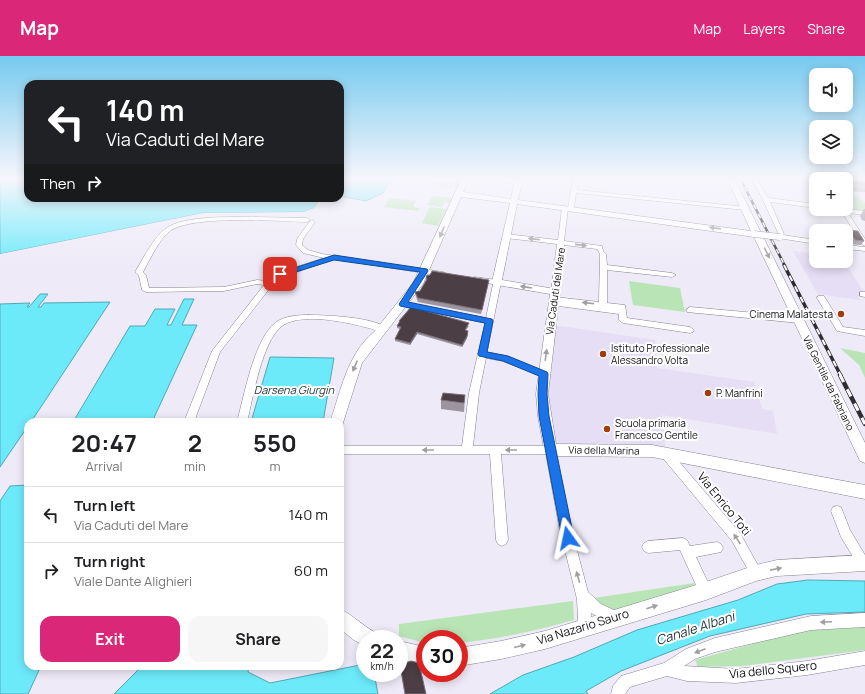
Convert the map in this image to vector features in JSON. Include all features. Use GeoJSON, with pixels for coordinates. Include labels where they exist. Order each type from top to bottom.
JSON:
{"type":"FeatureCollection","features":[{"type":"Feature","properties":{"kind":"street"},"geometry":{"type":"LineString","coordinates":[[338,418],[356,362],[373,339],[381,332],[403,304],[424,271],[453,208]]}},
{"type":"Feature","properties":{"kind":"street"},"geometry":{"type":"LineString","coordinates":[[467,449],[474,393],[512,208]]}},
{"type":"Feature","properties":{"kind":"street"},"geometry":{"type":"LineString","coordinates":[[568,208],[754,234],[781,235],[809,241]]}},
{"type":"Feature","properties":{"kind":"street","name":"Via Caduti del Mare"},"geometry":{"type":"LineString","coordinates":[[568,208],[542,394],[550,450],[571,552],[583,596],[585,619],[583,629]]}},
{"type":"Feature","properties":{"kind":"street","name":"Via Gentile da Fabriano"},"geometry":{"type":"LineString","coordinates":[[745,208],[865,457]]}},
{"type":"Feature","properties":{"kind":"street"},"geometry":{"type":"LineString","coordinates":[[769,208],[781,235]]}},
{"type":"Feature","properties":{"kind":"street"},"geometry":{"type":"LineString","coordinates":[[853,211],[865,213]]}},
{"type":"Feature","properties":{"kind":"street"},"geometry":{"type":"LineString","coordinates":[[848,216],[865,244]]}},
{"type":"Feature","properties":{"kind":"street"},"geometry":{"type":"LineString","coordinates":[[269,283],[257,282],[224,289],[146,290],[142,275],[139,272],[167,229],[192,222],[213,220],[309,221],[299,241],[299,245],[307,253],[453,275]]}},
{"type":"Feature","properties":{"kind":"street"},"geometry":{"type":"LineString","coordinates":[[506,236],[600,247],[600,251],[603,254],[603,304]]}},
{"type":"Feature","properties":{"kind":"street"},"geometry":{"type":"LineString","coordinates":[[853,248],[865,249]]}},
{"type":"Feature","properties":{"kind":"street"},"geometry":{"type":"LineString","coordinates":[[191,418],[216,351],[274,277],[334,257]]}},
{"type":"Feature","properties":{"kind":"street"},"geometry":{"type":"LineString","coordinates":[[603,267],[672,275]]}},
{"type":"Feature","properties":{"kind":"street"},"geometry":{"type":"LineString","coordinates":[[468,278],[497,282],[555,298],[623,312]]}},
{"type":"Feature","properties":{"kind":"street"},"geometry":{"type":"LineString","coordinates":[[555,298],[622,307],[623,320],[690,330]]}},
{"type":"Feature","properties":{"kind":"street"},"geometry":{"type":"LineString","coordinates":[[822,298],[840,329],[865,333]]}},
{"type":"Feature","properties":{"kind":"street"},"geometry":{"type":"LineString","coordinates":[[403,304],[489,321]]}},
{"type":"Feature","properties":{"kind":"street"},"geometry":{"type":"LineString","coordinates":[[690,310],[799,320]]}},
{"type":"Feature","properties":{"kind":"street"},"geometry":{"type":"LineString","coordinates":[[243,418],[262,349],[269,334],[278,325],[295,318],[318,318],[364,323],[381,332]]}},
{"type":"Feature","properties":{"kind":"street"},"geometry":{"type":"LineString","coordinates":[[482,354],[504,358],[544,374]]}},
{"type":"Feature","properties":{"kind":"street","name":"Via della Marina"},"geometry":{"type":"LineString","coordinates":[[344,450],[638,450],[865,492]]}},
{"type":"Feature","properties":{"kind":"street"},"geometry":{"type":"LineString","coordinates":[[495,450],[502,540]]}},
{"type":"Feature","properties":{"kind":"street","name":"Via Enrico Toti"},"geometry":{"type":"LineString","coordinates":[[666,454],[736,537],[756,573]]}},
{"type":"Feature","properties":{"kind":"street","name":"Via Nazario Sauro"},"geometry":{"type":"LineString","coordinates":[[837,511],[845,533],[864,563]]}},
{"type":"Feature","properties":{"kind":"street"},"geometry":{"type":"LineString","coordinates":[[648,547],[683,544],[706,591]]}},
{"type":"Feature","properties":{"kind":"street"},"geometry":{"type":"LineString","coordinates":[[687,552],[717,548]]}},
{"type":"Feature","properties":{"kind":"street","name":"Via Nazario Sauro"},"geometry":{"type":"LineString","coordinates":[[468,656],[501,650],[583,629],[614,618],[706,591],[756,573],[777,568],[801,565],[864,563]]}},
{"type":"Feature","properties":{"kind":"street","name":"Via Caduti del Mare"},"geometry":{"type":"LineString","coordinates":[[583,596],[602,614],[614,618]]}},
{"type":"Feature","properties":{"kind":"street"},"geometry":{"type":"LineString","coordinates":[[618,694],[618,691],[626,681],[667,669],[692,654],[715,645],[809,623],[865,620]]}},
{"type":"Feature","properties":{"kind":"street"},"geometry":{"type":"LineString","coordinates":[[344,621],[356,631]]}},
{"type":"Feature","properties":{"kind":"street","name":"Via dello Squero"},"geometry":{"type":"LineString","coordinates":[[667,669],[687,674],[736,676],[807,668],[865,658]]}},
{"type":"Feature","properties":{"kind":"shaded area"},"geometry":{"type":"Polygon","coordinates":[[[793,251],[809,253],[809,268],[849,269],[864,292],[859,291],[862,297],[858,296],[860,300],[818,294],[793,251]]]}},
{"type":"Feature","properties":{"kind":"shaded area"},"geometry":{"type":"Polygon","coordinates":[[[554,325],[655,340],[657,368],[754,382],[762,409],[773,411],[777,434],[662,415],[665,447],[635,444],[554,444],[546,392],[554,325]]]}},
{"type":"Feature","properties":{"kind":"green space"},"geometry":{"type":"Polygon","coordinates":[[[391,208],[420,208],[418,211],[391,208]]]}},
{"type":"Feature","properties":{"kind":"green space"},"geometry":{"type":"Polygon","coordinates":[[[430,208],[446,209],[438,226],[422,223],[430,208]]]}},
{"type":"Feature","properties":{"kind":"green space"},"geometry":{"type":"Polygon","coordinates":[[[853,208],[865,208],[865,212],[853,210],[853,208]]]}},
{"type":"Feature","properties":{"kind":"green space"},"geometry":{"type":"Polygon","coordinates":[[[629,281],[680,288],[685,312],[633,305],[629,281]]]}},
{"type":"Feature","properties":{"kind":"green space"},"geometry":{"type":"Polygon","coordinates":[[[840,348],[865,353],[865,378],[859,365],[840,348]]]}},
{"type":"Feature","properties":{"kind":"green space"},"geometry":{"type":"Polygon","coordinates":[[[694,583],[696,588],[617,611],[604,608],[594,598],[694,583]]]}},
{"type":"Feature","properties":{"kind":"green space"},"geometry":{"type":"Polygon","coordinates":[[[573,601],[574,620],[517,634],[468,642],[468,630],[416,630],[416,641],[408,638],[408,630],[399,630],[399,624],[573,601]]]}},
{"type":"Feature","properties":{"kind":"green space"},"geometry":{"type":"Polygon","coordinates":[[[865,625],[865,650],[743,666],[698,667],[695,660],[814,627],[865,625]]]}},
{"type":"Feature","properties":{"kind":"water"},"geometry":{"type":"Polygon","coordinates":[[[0,208],[314,208],[303,212],[203,213],[0,254],[0,208]]]}},
{"type":"Feature","properties":{"kind":"water"},"geometry":{"type":"Polygon","coordinates":[[[40,294],[48,294],[38,307],[41,307],[44,303],[110,302],[34,418],[24,418],[24,432],[0,467],[0,304],[30,303],[27,307],[29,307],[40,294]]]}},
{"type":"Feature","properties":{"kind":"water"},"geometry":{"type":"Polygon","coordinates":[[[184,299],[194,299],[182,325],[197,325],[154,418],[75,418],[130,326],[145,326],[155,309],[175,309],[167,325],[171,325],[184,299]]]}},
{"type":"Feature","properties":{"kind":"water","name":"Darsena Giurgin"},"geometry":{"type":"Polygon","coordinates":[[[270,357],[334,358],[324,418],[252,418],[270,357]]]}},
{"type":"Feature","properties":{"kind":"water"},"geometry":{"type":"Polygon","coordinates":[[[24,485],[24,670],[39,670],[28,694],[0,694],[0,501],[10,486],[24,485]]]}},
{"type":"Feature","properties":{"kind":"water","name":"Canale Albani"},"geometry":{"type":"Polygon","coordinates":[[[808,580],[865,581],[865,612],[806,614],[710,636],[621,671],[586,691],[588,694],[490,694],[523,675],[574,657],[637,630],[738,600],[777,584],[808,580]]]}},
{"type":"Feature","properties":{"kind":"water"},"geometry":{"type":"Polygon","coordinates":[[[356,666],[356,682],[376,682],[378,694],[114,694],[138,670],[248,670],[248,672],[270,683],[335,670],[344,670],[344,668],[356,666]]]}},
{"type":"Feature","properties":{"kind":"pier"},"geometry":{"type":"Polygon","coordinates":[[[317,208],[316,210],[304,214],[204,215],[0,256],[0,254],[203,213],[303,212],[317,208]]]}},
{"type":"Feature","properties":{"kind":"building"},"geometry":{"type":"Polygon","coordinates":[[[853,230],[858,231],[864,241],[855,240],[853,237],[853,230]]]}},
{"type":"Feature","properties":{"kind":"building"},"geometry":{"type":"Polygon","coordinates":[[[432,271],[489,280],[482,310],[418,298],[415,292],[420,291],[427,279],[426,276],[430,275],[432,271]]]}},
{"type":"Feature","properties":{"kind":"building"},"geometry":{"type":"Polygon","coordinates":[[[411,307],[469,323],[465,330],[468,331],[467,336],[462,345],[417,332],[410,343],[395,339],[401,327],[397,326],[399,321],[411,307]]]}},
{"type":"Feature","properties":{"kind":"building"},"geometry":{"type":"Polygon","coordinates":[[[443,393],[465,395],[464,403],[441,400],[443,393]]]}},
{"type":"Feature","properties":{"kind":"building"},"geometry":{"type":"Polygon","coordinates":[[[408,662],[416,662],[416,682],[423,682],[426,694],[405,694],[403,682],[408,682],[408,662]]]}},
{"type":"Feature","properties":{"kind":"railway"},"geometry":{"type":"LineString","coordinates":[[755,208],[785,266]]}},
{"type":"Feature","properties":{"kind":"railway"},"geometry":{"type":"LineString","coordinates":[[784,265],[841,376]]}},
{"type":"Feature","properties":{"kind":"railway"},"geometry":{"type":"LineString","coordinates":[[840,375],[865,424]]}},
{"type":"Feature","properties":{"kind":"place","name":"Cinema Malatesta"},"geometry":{"type":"Point","coordinates":[841,314]}},
{"type":"Feature","properties":{"kind":"place","name":"Istituto Professionale Alessandro Volta"},"geometry":{"type":"Point","coordinates":[603,354]}},
{"type":"Feature","properties":{"kind":"place","name":"P. Manfrini"},"geometry":{"type":"Point","coordinates":[708,393]}},
{"type":"Feature","properties":{"kind":"place","name":"Scuola primaria Francesco Gentile"},"geometry":{"type":"Point","coordinates":[607,429]}},
{"type":"Feature","properties":{"kind":"route"},"geometry":{"type":"LineString","coordinates":[[280,274],[334,257],[424,271],[418,284],[403,304],[489,321],[482,354],[504,358],[544,374],[542,394],[544,416],[568,538]]}}]}
